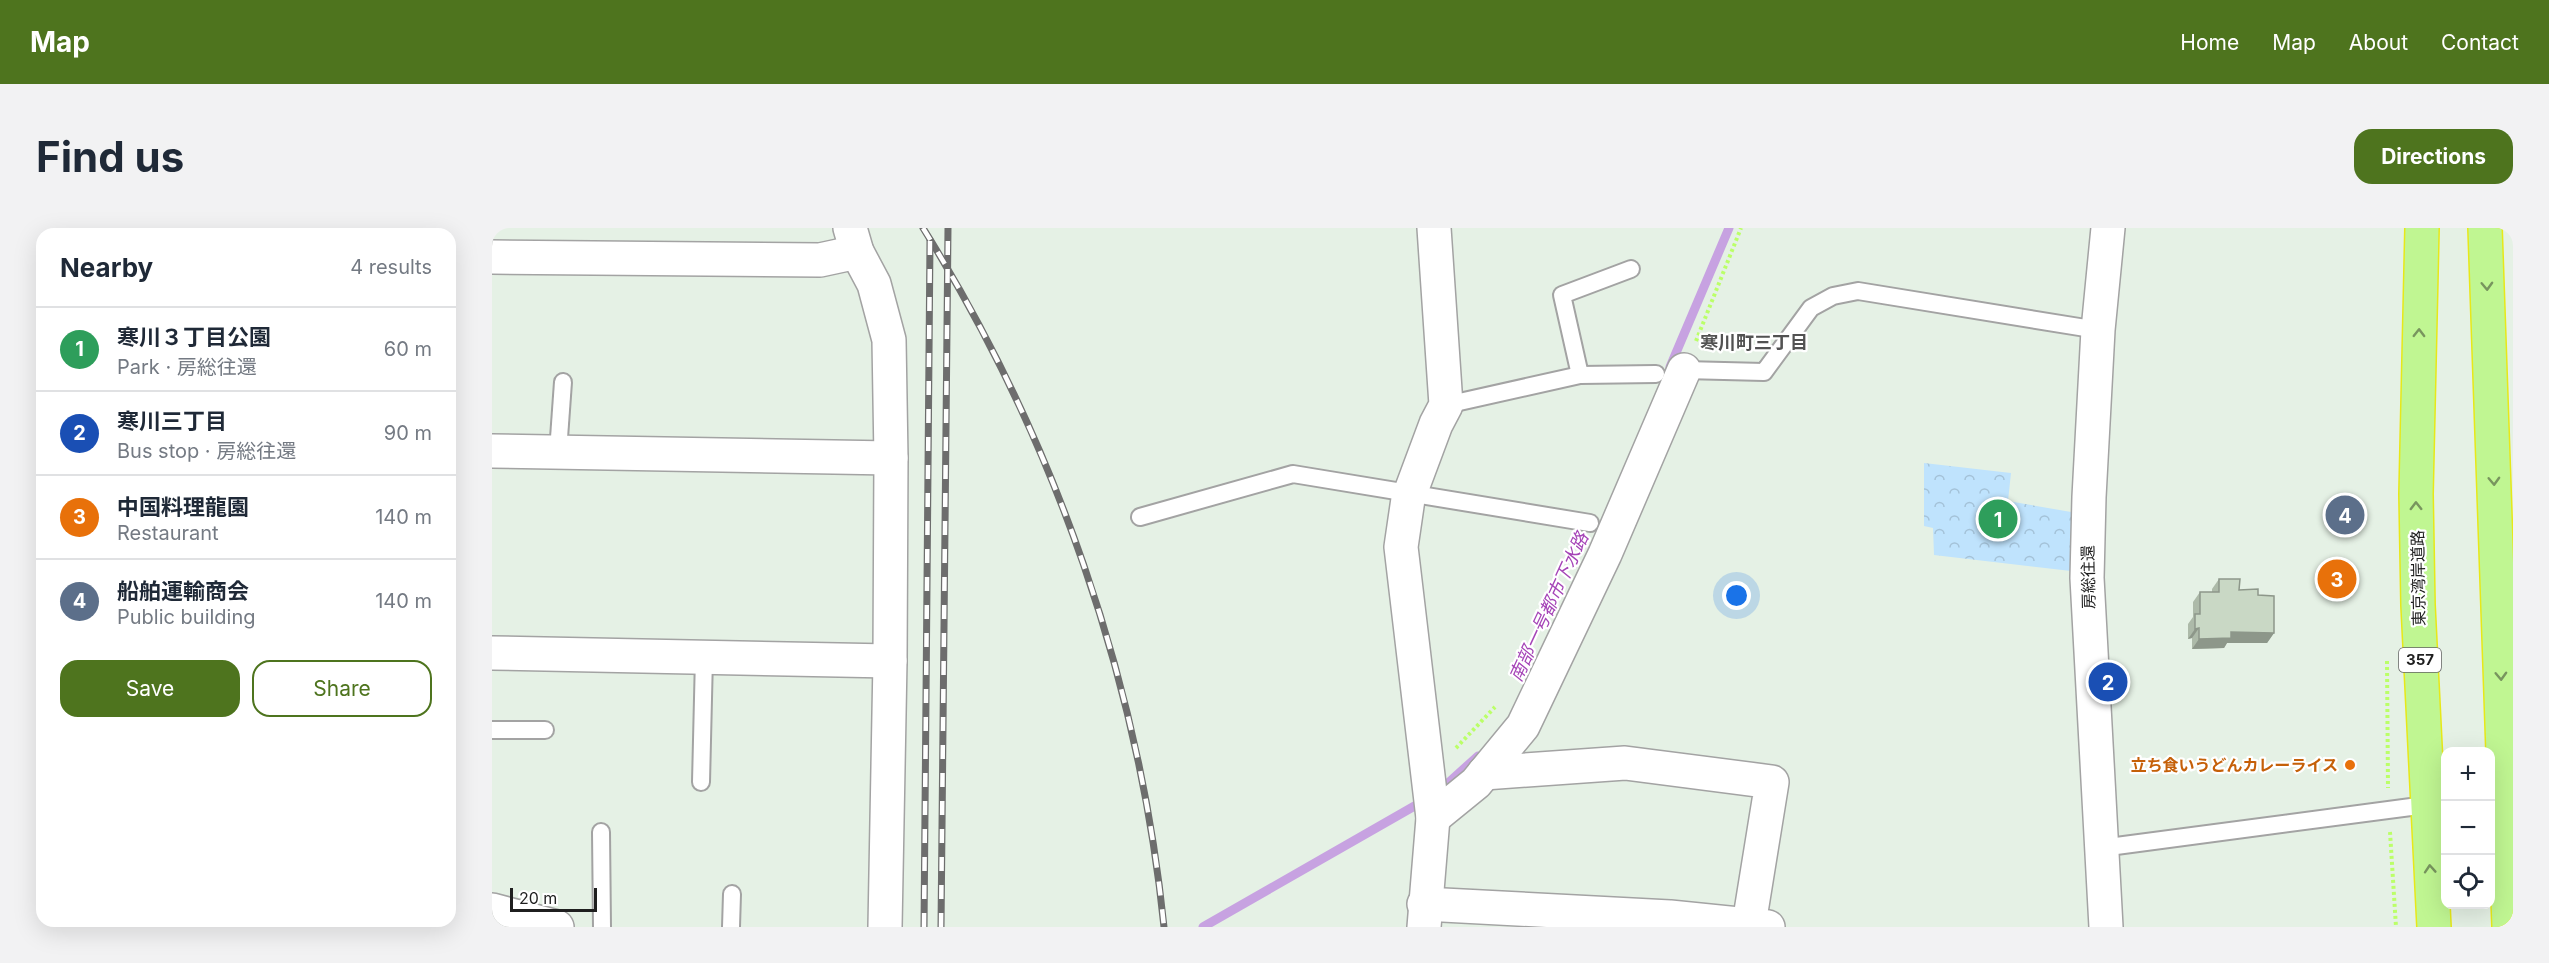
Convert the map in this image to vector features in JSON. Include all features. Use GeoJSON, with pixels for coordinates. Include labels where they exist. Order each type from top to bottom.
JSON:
{"type":"FeatureCollection","features":[{"type":"Feature","properties":{"kind":"highway","name":"東京湾岸道路"},"geometry":{"type":"LineString","coordinates":[[2422,228],[2416,494],[2419,650],[2434,927]]}},
{"type":"Feature","properties":{"kind":"highway"},"geometry":{"type":"LineString","coordinates":[[2485,228],[2497,395],[2509,927]]}},
{"type":"Feature","properties":{"kind":"street"},"geometry":{"type":"LineString","coordinates":[[1434,228],[1446,405],[1436,424],[1410,493],[1401,547],[1431,803],[1432,851],[1424,915],[1670,917],[1758,926],[1772,782],[1625,763],[1484,773]]}},
{"type":"Feature","properties":{"kind":"street","name":"房総往還"},"geometry":{"type":"LineString","coordinates":[[2106,927],[2087,578],[2098,330],[2108,228]]}},
{"type":"Feature","properties":{"kind":"street"},"geometry":{"type":"LineString","coordinates":[[492,257],[820,260],[853,240],[874,284],[889,340],[890,661],[885,927]]}},
{"type":"Feature","properties":{"kind":"street"},"geometry":{"type":"LineString","coordinates":[[1431,803],[1484,773],[1523,726],[1605,554],[1670,372]]}},
{"type":"Feature","properties":{"kind":"street"},"geometry":{"type":"LineString","coordinates":[[492,451],[891,458]]}},
{"type":"Feature","properties":{"kind":"street"},"geometry":{"type":"LineString","coordinates":[[492,653],[890,661]]}},
{"type":"Feature","properties":{"kind":"street"},"geometry":{"type":"LineString","coordinates":[[492,910],[557,927]]}},
{"type":"Feature","properties":{"kind":"lane"},"geometry":{"type":"LineString","coordinates":[[1580,375],[1562,295],[1631,269]]}},
{"type":"Feature","properties":{"kind":"lane"},"geometry":{"type":"LineString","coordinates":[[1446,405],[1580,375],[1764,372],[1811,308],[1833,296],[1858,291],[2098,330]]}},
{"type":"Feature","properties":{"kind":"lane"},"geometry":{"type":"LineString","coordinates":[[558,452],[563,382]]}},
{"type":"Feature","properties":{"kind":"lane"},"geometry":{"type":"LineString","coordinates":[[1140,517],[1293,474],[1590,523]]}},
{"type":"Feature","properties":{"kind":"lane"},"geometry":{"type":"LineString","coordinates":[[701,782],[704,657]]}},
{"type":"Feature","properties":{"kind":"lane"},"geometry":{"type":"LineString","coordinates":[[492,730],[544,730]]}},
{"type":"Feature","properties":{"kind":"lane"},"geometry":{"type":"LineString","coordinates":[[2101,848],[2426,805]]}},
{"type":"Feature","properties":{"kind":"lane"},"geometry":{"type":"LineString","coordinates":[[601,832],[602,927]]}},
{"type":"Feature","properties":{"kind":"lane"},"geometry":{"type":"LineString","coordinates":[[731,927],[732,894]]}},
{"type":"Feature","properties":{"kind":"path"},"geometry":{"type":"LineString","coordinates":[[1670,372],[1741,228]]}},
{"type":"Feature","properties":{"kind":"path"},"geometry":{"type":"LineString","coordinates":[[2388,810],[2396,927]]}},
{"type":"Feature","properties":{"kind":"green space"},"geometry":{"type":"Polygon","coordinates":[[[1924,463],[2011,473],[2008,501],[2071,512],[2071,571],[1934,555],[1933,528],[1924,526],[1924,463]]]}},
{"type":"Feature","properties":{"kind":"building"},"geometry":{"type":"Polygon","coordinates":[[[2219,579],[2240,579],[2239,590],[2258,589],[2258,595],[2274,596],[2274,633],[2231,632],[2231,638],[2199,639],[2199,628],[2195,629],[2195,614],[2200,614],[2200,592],[2219,592],[2219,579]]]}},
{"type":"Feature","properties":{"kind":"waterway","name":"南部一号都市下水路"},"geometry":{"type":"LineString","coordinates":[[1670,367],[1729,228]]}},
{"type":"Feature","properties":{"kind":"waterway","name":"南部一号都市下水路"},"geometry":{"type":"LineString","coordinates":[[1437,793],[1478,756]]}},
{"type":"Feature","properties":{"kind":"waterway","name":"南部一号都市下水路"},"geometry":{"type":"LineString","coordinates":[[1203,927],[1425,800]]}},
{"type":"Feature","properties":{"kind":"railway"},"geometry":{"type":"LineString","coordinates":[[923,228],[970,308],[1012,391],[1050,476],[1083,564],[1111,653],[1134,743],[1152,835],[1164,927]]}},
{"type":"Feature","properties":{"kind":"railway"},"geometry":{"type":"LineString","coordinates":[[941,927],[948,228]]}},
{"type":"Feature","properties":{"kind":"railway"},"geometry":{"type":"LineString","coordinates":[[924,927],[930,240]]}},
{"type":"Feature","properties":{"kind":"place","name":"船舶運輸商会"},"geometry":{"type":"Point","coordinates":[2345,515]}},
{"type":"Feature","properties":{"kind":"place","name":"寒川３丁目公園"},"geometry":{"type":"Point","coordinates":[1998,519]}},
{"type":"Feature","properties":{"kind":"place","name":"中国料理龍園"},"geometry":{"type":"Point","coordinates":[2337,579]}},
{"type":"Feature","properties":{"kind":"place","name":"寒川三丁目"},"geometry":{"type":"Point","coordinates":[2108,682]}},
{"type":"Feature","properties":{"kind":"place","name":"立ち食いうどんカレーライス"},"geometry":{"type":"Point","coordinates":[2350,765]}},
{"type":"Feature","properties":{"kind":"district","name":"寒川町三丁目"},"geometry":{"type":"Point","coordinates":[1754,343]}}]}
